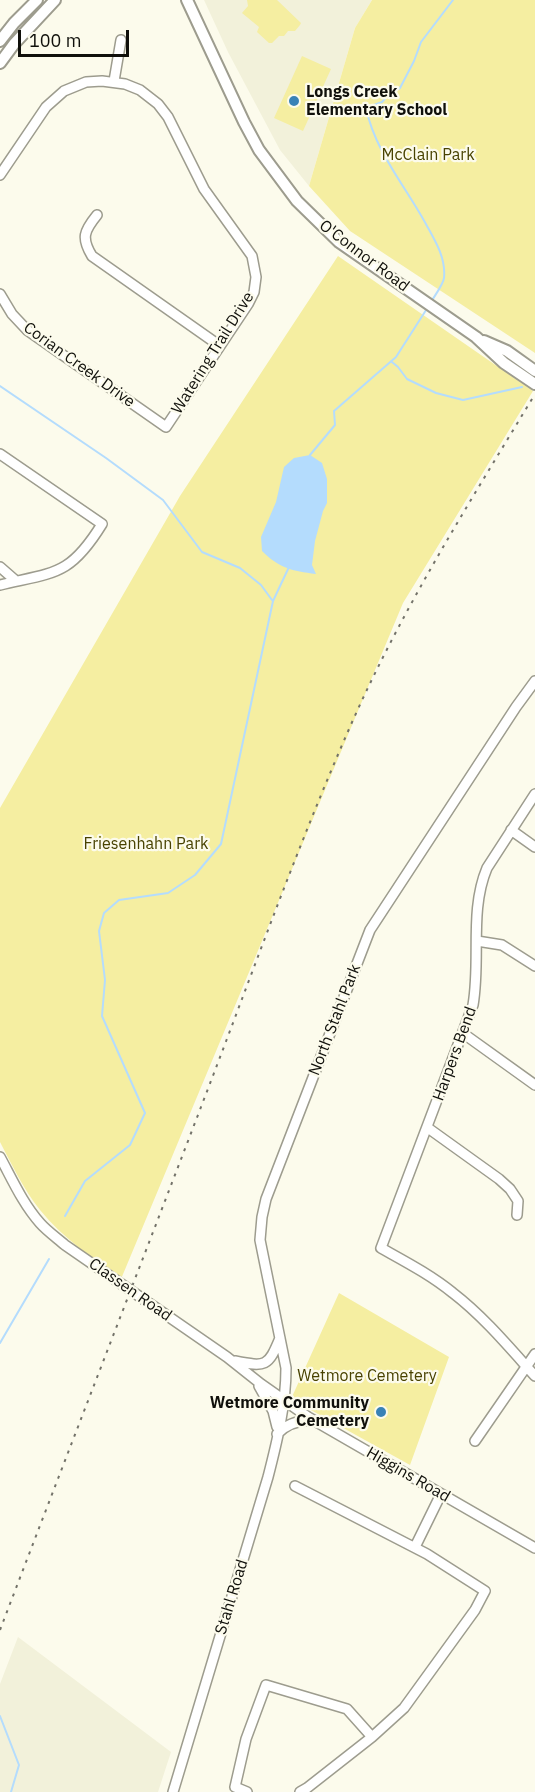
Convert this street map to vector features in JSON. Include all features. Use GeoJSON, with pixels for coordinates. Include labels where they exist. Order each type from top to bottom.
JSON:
{"type":"FeatureCollection","features":[{"type":"Feature","properties":{"kind":"main road"},"geometry":{"type":"LineString","coordinates":[[0,41],[14,23],[38,0]]}},
{"type":"Feature","properties":{"kind":"main road"},"geometry":{"type":"LineString","coordinates":[[0,63],[14,44],[55,0]]}},
{"type":"Feature","properties":{"kind":"main road","name":"O'Connor Road"},"geometry":{"type":"LineString","coordinates":[[187,0],[259,150],[297,201],[339,242],[476,337],[504,363],[534,384]]}},
{"type":"Feature","properties":{"kind":"main road","name":"O'Connor Road"},"geometry":{"type":"LineString","coordinates":[[476,337],[507,351],[535,371]]}},
{"type":"Feature","properties":{"kind":"street"},"geometry":{"type":"LineString","coordinates":[[0,175],[46,107],[57,96],[86,82],[114,81],[121,40]]}},
{"type":"Feature","properties":{"kind":"street","name":"Watering Trail Drive"},"geometry":{"type":"LineString","coordinates":[[114,81],[140,90],[163,111],[204,189],[252,256],[256,277],[254,292],[248,304],[166,427]]}},
{"type":"Feature","properties":{"kind":"street"},"geometry":{"type":"LineString","coordinates":[[96,215],[87,227],[84,236],[92,256],[220,346]]}},
{"type":"Feature","properties":{"kind":"street","name":"Corian Creek Drive"},"geometry":{"type":"LineString","coordinates":[[0,294],[12,314],[27,330],[166,427]]}},
{"type":"Feature","properties":{"kind":"street"},"geometry":{"type":"LineString","coordinates":[[0,454],[102,524],[90,544],[75,560],[62,569],[42,577],[0,585]]}},
{"type":"Feature","properties":{"kind":"street"},"geometry":{"type":"LineString","coordinates":[[0,567],[16,581]]}},
{"type":"Feature","properties":{"kind":"street","name":"North Stahl Park"},"geometry":{"type":"LineString","coordinates":[[283,1399],[286,1368],[260,1240],[262,1217],[270,1190],[370,930],[535,681]]}},
{"type":"Feature","properties":{"kind":"street","name":"Harpers Bend"},"geometry":{"type":"LineString","coordinates":[[526,1366],[474,1310],[452,1292],[430,1276],[381,1248],[471,1015],[475,994],[477,906],[480,887],[487,868],[535,794]]}},
{"type":"Feature","properties":{"kind":"street"},"geometry":{"type":"LineString","coordinates":[[511,830],[535,847]]}},
{"type":"Feature","properties":{"kind":"street"},"geometry":{"type":"LineString","coordinates":[[477,941],[502,945],[535,966]]}},
{"type":"Feature","properties":{"kind":"street"},"geometry":{"type":"LineString","coordinates":[[464,1034],[535,1084]]}},
{"type":"Feature","properties":{"kind":"street"},"geometry":{"type":"LineString","coordinates":[[428,1128],[505,1183],[518,1201],[517,1215]]}},
{"type":"Feature","properties":{"kind":"street","name":"Classen Road"},"geometry":{"type":"LineString","coordinates":[[0,1157],[35,1216],[65,1245],[283,1399]]}},
{"type":"Feature","properties":{"kind":"street"},"geometry":{"type":"LineString","coordinates":[[232,1361],[254,1365],[266,1362],[272,1356],[280,1338]]}},
{"type":"Feature","properties":{"kind":"street"},"geometry":{"type":"LineString","coordinates":[[475,1440],[535,1354]]}},
{"type":"Feature","properties":{"kind":"street"},"geometry":{"type":"LineString","coordinates":[[526,1366],[535,1376]]}},
{"type":"Feature","properties":{"kind":"street"},"geometry":{"type":"LineString","coordinates":[[254,1379],[271,1405],[278,1433]]}},
{"type":"Feature","properties":{"kind":"street","name":"Higgins Road"},"geometry":{"type":"LineString","coordinates":[[283,1399],[316,1422],[535,1548]]}},
{"type":"Feature","properties":{"kind":"street","name":"Stahl Road"},"geometry":{"type":"LineString","coordinates":[[173,1792],[268,1477],[283,1399]]}},
{"type":"Feature","properties":{"kind":"street"},"geometry":{"type":"LineString","coordinates":[[278,1433],[293,1423],[305,1420],[316,1422]]}},
{"type":"Feature","properties":{"kind":"street"},"geometry":{"type":"LineString","coordinates":[[295,1486],[415,1547],[485,1591],[475,1610],[404,1708],[372,1737],[300,1792]]}},
{"type":"Feature","properties":{"kind":"street"},"geometry":{"type":"LineString","coordinates":[[415,1547],[441,1494]]}},
{"type":"Feature","properties":{"kind":"street"},"geometry":{"type":"LineString","coordinates":[[247,1792],[235,1787],[246,1739],[266,1684],[347,1709],[372,1737]]}},
{"type":"Feature","properties":{"kind":"shaded area","name":"Longs Creek Elementary School"},"geometry":{"type":"Polygon","coordinates":[[[204,0],[372,0],[355,28],[309,186],[280,150],[228,52],[204,0]]]}},
{"type":"Feature","properties":{"kind":"shaded area"},"geometry":{"type":"Polygon","coordinates":[[[18,1637],[171,1752],[158,1792],[0,1792],[0,1684],[18,1637]]]}},
{"type":"Feature","properties":{"kind":"green space"},"geometry":{"type":"Polygon","coordinates":[[[247,0],[277,0],[301,23],[295,31],[288,31],[284,36],[279,36],[269,43],[257,32],[259,27],[242,13],[248,6],[247,0]]]}},
{"type":"Feature","properties":{"kind":"green space","name":"McClain Park"},"geometry":{"type":"Polygon","coordinates":[[[372,0],[535,0],[535,353],[350,231],[309,186],[355,28],[372,0]]]}},
{"type":"Feature","properties":{"kind":"green space"},"geometry":{"type":"Polygon","coordinates":[[[302,56],[331,69],[303,131],[274,118],[302,56]]]}},
{"type":"Feature","properties":{"kind":"green space","name":"Friesenhahn Park"},"geometry":{"type":"Polygon","coordinates":[[[338,256],[533,391],[403,603],[121,1279],[58,1230],[40,1210],[18,1177],[0,1142],[0,808],[180,496],[338,256]]]}},
{"type":"Feature","properties":{"kind":"green space","name":"Wetmore Cemetery"},"geometry":{"type":"Polygon","coordinates":[[[339,1293],[449,1357],[410,1465],[291,1399],[339,1293]]]}},
{"type":"Feature","properties":{"kind":"water"},"geometry":{"type":"Polygon","coordinates":[[[310,455],[322,463],[327,479],[327,503],[315,541],[312,565],[316,574],[293,570],[274,561],[262,551],[261,537],[276,502],[284,467],[294,458],[310,455]]]}},
{"type":"Feature","properties":{"kind":"waterway"},"geometry":{"type":"LineString","coordinates":[[431,302],[444,278],[442,257],[427,226],[384,155],[370,124],[366,108],[382,102],[390,93],[400,88],[421,42],[453,0]]}},
{"type":"Feature","properties":{"kind":"waterway"},"geometry":{"type":"LineString","coordinates":[[310,455],[335,425],[334,411],[396,357],[428,307]]}},
{"type":"Feature","properties":{"kind":"waterway"},"geometry":{"type":"LineString","coordinates":[[392,362],[407,379],[436,393],[463,400],[522,387]]}},
{"type":"Feature","properties":{"kind":"waterway"},"geometry":{"type":"LineString","coordinates":[[0,386],[163,500],[202,552],[240,568],[261,585],[272,600]]}},
{"type":"Feature","properties":{"kind":"waterway"},"geometry":{"type":"LineString","coordinates":[[65,1216],[85,1181],[130,1145],[145,1113],[102,1016],[105,980],[99,931],[104,913],[119,900],[168,893],[195,875],[221,844],[273,601],[289,567]]}},
{"type":"Feature","properties":{"kind":"waterway"},"geometry":{"type":"LineString","coordinates":[[0,1343],[49,1259]]}},
{"type":"Feature","properties":{"kind":"waterway"},"geometry":{"type":"LineString","coordinates":[[0,1716],[19,1765],[11,1792]]}},
{"type":"Feature","properties":{"kind":"railway"},"geometry":{"type":"LineString","coordinates":[[0,1630],[281,895],[334,763],[373,678],[416,595],[535,394]]}},
{"type":"Feature","properties":{"kind":"place","name":"Longs Creek Elementary School"},"geometry":{"type":"Point","coordinates":[294,101]}},
{"type":"Feature","properties":{"kind":"place","name":"Wetmore Community Cemetery"},"geometry":{"type":"Point","coordinates":[381,1412]}}]}
